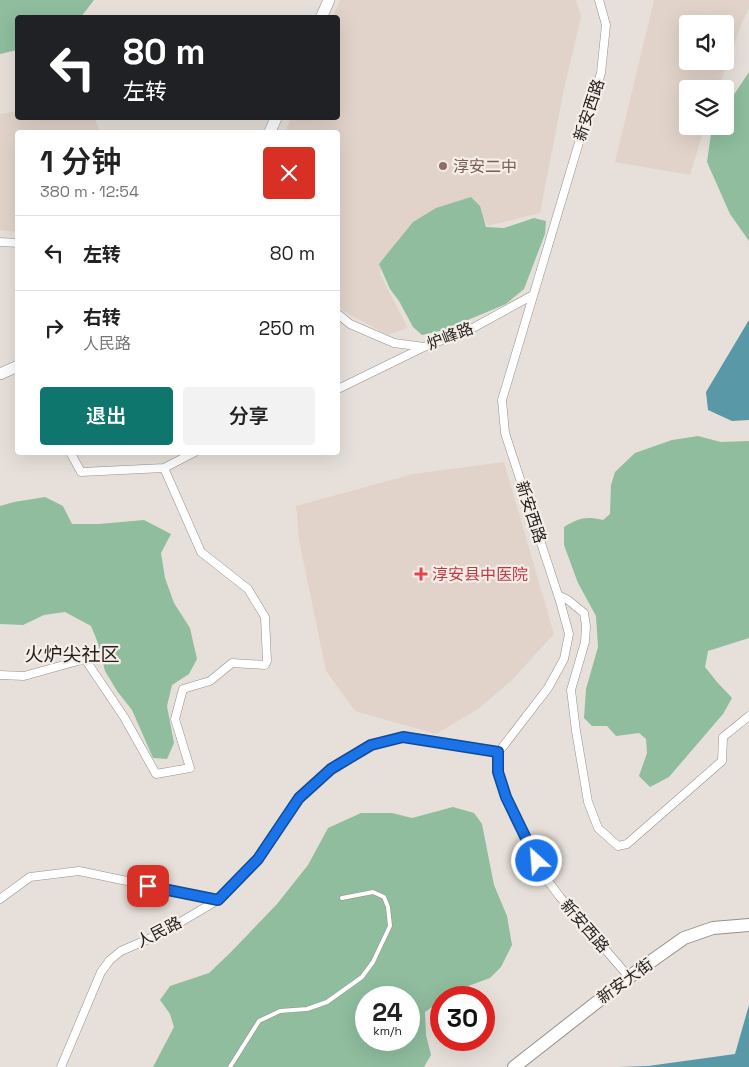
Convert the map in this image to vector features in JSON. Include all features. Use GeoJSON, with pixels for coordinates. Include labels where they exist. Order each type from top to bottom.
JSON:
{"type":"FeatureCollection","features":[{"type":"Feature","properties":{"kind":"main road","name":"新安大街"},"geometry":{"type":"LineString","coordinates":[[514,1067],[629,977],[684,938],[713,928],[749,925]]}},
{"type":"Feature","properties":{"kind":"street"},"geometry":{"type":"LineString","coordinates":[[322,15],[329,0]]}},
{"type":"Feature","properties":{"kind":"street","name":"新安西路"},"geometry":{"type":"LineString","coordinates":[[599,0],[606,25],[601,73],[502,400],[505,434],[558,594],[569,634],[564,659],[548,688],[498,752],[498,772],[506,797],[545,877],[629,977]]}},
{"type":"Feature","properties":{"kind":"street"},"geometry":{"type":"LineString","coordinates":[[0,242],[15,243]]}},
{"type":"Feature","properties":{"kind":"street","name":"炉峰路"},"geometry":{"type":"LineString","coordinates":[[340,316],[350,324],[394,343],[424,347],[471,329],[534,295]]}},
{"type":"Feature","properties":{"kind":"street"},"geometry":{"type":"LineString","coordinates":[[340,388],[424,347]]}},
{"type":"Feature","properties":{"kind":"street"},"geometry":{"type":"LineString","coordinates":[[0,374],[15,367]]}},
{"type":"Feature","properties":{"kind":"street"},"geometry":{"type":"LineString","coordinates":[[72,455],[81,472],[164,468],[189,455]]}},
{"type":"Feature","properties":{"kind":"street"},"geometry":{"type":"LineString","coordinates":[[0,675],[24,676],[85,659],[124,717],[156,774],[190,768],[175,719],[183,689],[210,681],[232,663],[265,665],[267,661],[264,617],[248,589],[201,552],[164,468]]}},
{"type":"Feature","properties":{"kind":"street"},"geometry":{"type":"LineString","coordinates":[[558,594],[584,613],[586,626],[585,642],[571,690],[576,731],[588,802],[598,828],[618,846],[626,844],[722,761],[723,737],[749,716]]}},
{"type":"Feature","properties":{"kind":"street"},"geometry":{"type":"LineString","coordinates":[[218,900],[258,859],[299,798],[331,769],[371,745],[403,737],[498,752]]}},
{"type":"Feature","properties":{"kind":"street","name":"人民路"},"geometry":{"type":"LineString","coordinates":[[0,899],[30,877],[79,871],[218,900]]}},
{"type":"Feature","properties":{"kind":"street","name":"人民路"},"geometry":{"type":"LineString","coordinates":[[61,1067],[101,972],[110,960],[121,951],[160,934],[218,900]]}},
{"type":"Feature","properties":{"kind":"lane"},"geometry":{"type":"LineString","coordinates":[[230,1067],[259,1021],[280,1011],[306,1009],[327,1002],[362,977],[373,962],[390,926],[388,907],[384,897],[373,892],[342,898]]}},
{"type":"Feature","properties":{"kind":"shaded area","name":"淳安二中"},"geometry":{"type":"Polygon","coordinates":[[[340,0],[576,0],[581,17],[564,89],[540,213],[488,226],[478,208],[383,264],[380,274],[408,328],[388,335],[343,311],[340,307],[340,130],[286,130],[290,120],[340,120],[340,15],[334,15],[340,0]]]}},
{"type":"Feature","properties":{"kind":"shaded area"},"geometry":{"type":"Polygon","coordinates":[[[654,0],[749,0],[749,9],[734,44],[734,15],[679,15],[679,70],[725,70],[721,80],[679,80],[679,135],[702,135],[690,175],[615,162],[654,0]]]}},
{"type":"Feature","properties":{"kind":"shaded area"},"geometry":{"type":"Polygon","coordinates":[[[15,111],[15,120],[96,120],[99,130],[15,130],[15,232],[0,230],[0,114],[15,111]]]}},
{"type":"Feature","properties":{"kind":"shaded area","name":"淳安县中医院"},"geometry":{"type":"Polygon","coordinates":[[[504,462],[554,634],[511,681],[478,709],[436,734],[355,711],[326,671],[299,540],[296,506],[413,474],[504,462]]]}},
{"type":"Feature","properties":{"kind":"green space"},"geometry":{"type":"Polygon","coordinates":[[[0,0],[94,0],[83,15],[15,15],[15,50],[0,54],[0,0]]]}},
{"type":"Feature","properties":{"kind":"green space"},"geometry":{"type":"Polygon","coordinates":[[[749,72],[749,241],[730,214],[707,162],[711,135],[734,135],[734,94],[749,72]]]}},
{"type":"Feature","properties":{"kind":"green space"},"geometry":{"type":"Polygon","coordinates":[[[471,197],[480,206],[486,227],[504,228],[534,218],[546,221],[545,234],[524,289],[506,304],[444,330],[422,335],[413,327],[390,289],[379,264],[413,222],[436,208],[471,197]]]}},
{"type":"Feature","properties":{"kind":"green space"},"geometry":{"type":"Polygon","coordinates":[[[698,436],[721,442],[749,441],[749,638],[708,651],[705,667],[732,698],[723,714],[669,777],[650,787],[639,776],[647,753],[646,739],[639,733],[616,736],[607,726],[592,726],[584,718],[586,689],[598,647],[596,616],[578,583],[564,545],[564,527],[582,519],[603,520],[610,514],[611,485],[615,472],[635,453],[672,440],[698,436]]]}},
{"type":"Feature","properties":{"kind":"green space"},"geometry":{"type":"Polygon","coordinates":[[[45,497],[63,506],[72,524],[144,520],[171,534],[161,553],[165,578],[174,603],[190,628],[197,659],[189,674],[172,685],[167,706],[174,743],[167,759],[153,758],[132,710],[117,691],[105,671],[98,643],[91,626],[65,612],[44,615],[23,625],[0,624],[0,506],[45,497]]]}},
{"type":"Feature","properties":{"kind":"green space"},"geometry":{"type":"Polygon","coordinates":[[[453,807],[474,813],[482,824],[494,885],[507,916],[512,945],[501,967],[490,978],[468,986],[430,986],[430,1009],[425,1012],[426,1035],[431,1055],[424,1067],[153,1067],[174,1027],[170,1014],[160,1000],[170,986],[209,973],[230,953],[277,904],[308,865],[328,828],[361,813],[392,813],[412,818],[453,807]]]}},
{"type":"Feature","properties":{"kind":"water"},"geometry":{"type":"Polygon","coordinates":[[[749,320],[749,420],[732,421],[708,410],[706,392],[749,320]]]}},
{"type":"Feature","properties":{"kind":"water"},"geometry":{"type":"Polygon","coordinates":[[[749,1005],[749,1067],[619,1067],[648,1066],[735,1054],[749,1005]]]}},
{"type":"Feature","properties":{"kind":"place","name":"淳安二中"},"geometry":{"type":"Point","coordinates":[443,166]}},
{"type":"Feature","properties":{"kind":"place","name":"淳安县中医院"},"geometry":{"type":"Point","coordinates":[421,574]}},
{"type":"Feature","properties":{"kind":"district","name":"火炉尖社区"},"geometry":{"type":"Point","coordinates":[72,654]}},
{"type":"Feature","properties":{"kind":"route"},"geometry":{"type":"LineString","coordinates":[[148,886],[218,900],[258,859],[299,798],[331,769],[371,745],[403,737],[498,752],[498,772],[506,797],[537,861]]}}]}
